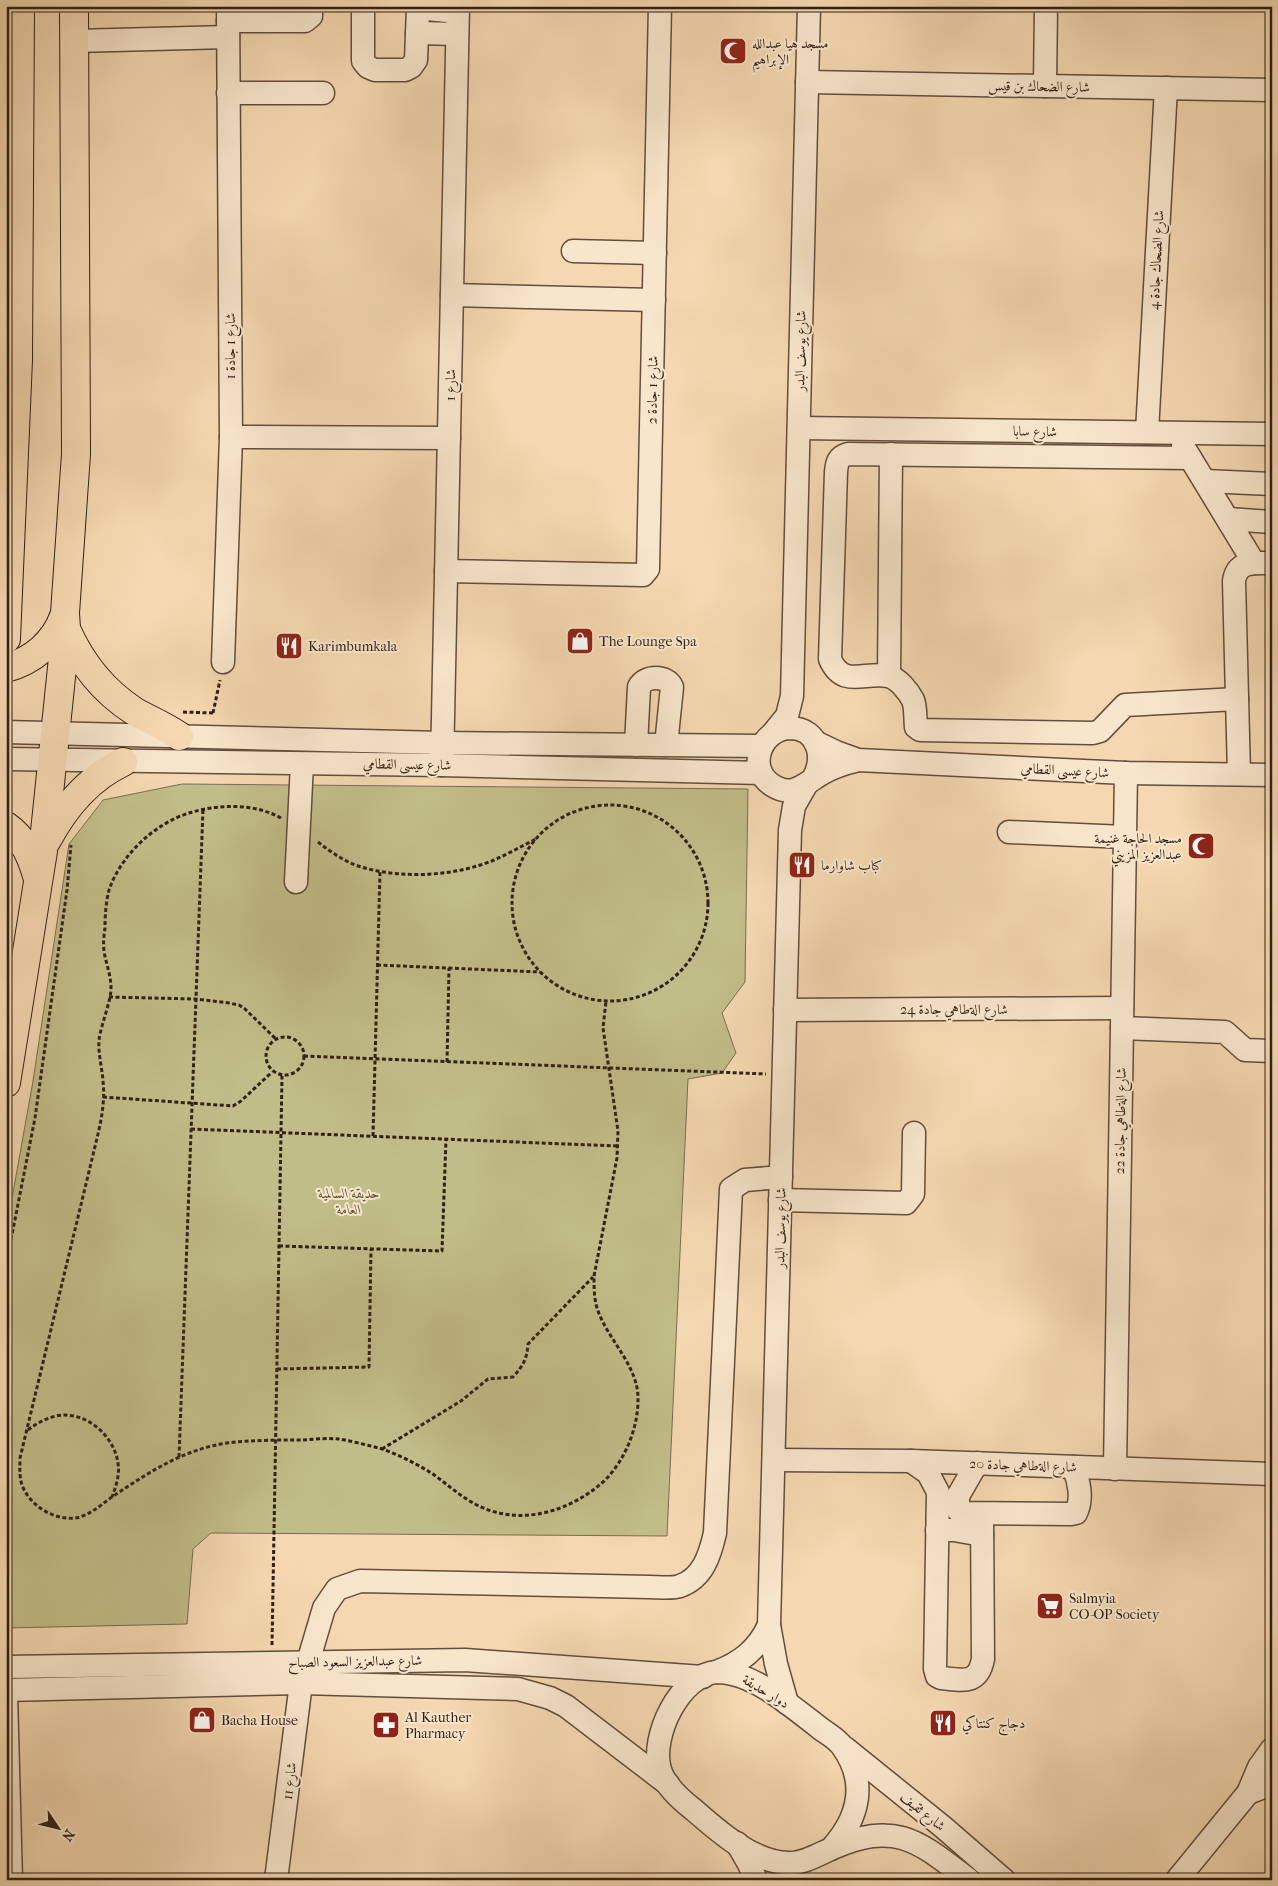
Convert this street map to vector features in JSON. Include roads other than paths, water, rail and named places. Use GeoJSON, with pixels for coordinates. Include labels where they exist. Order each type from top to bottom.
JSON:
{"type":"FeatureCollection","features":[{"type":"Feature","properties":{"kind":"main road"},"geometry":{"type":"LineString","coordinates":[[6,639],[18,360],[20,6]]}},
{"type":"Feature","properties":{"kind":"main road"},"geometry":{"type":"LineString","coordinates":[[20,83],[30,6]]}},
{"type":"Feature","properties":{"kind":"main road"},"geometry":{"type":"LineString","coordinates":[[6,1083],[38,863],[76,454],[74,6]]}},
{"type":"Feature","properties":{"kind":"main road"},"geometry":{"type":"LineString","coordinates":[[6,668],[30,658],[59,628]]}},
{"type":"Feature","properties":{"kind":"main road"},"geometry":{"type":"LineString","coordinates":[[59,628],[72,643],[89,670],[110,693],[136,712],[179,736]]}},
{"type":"Feature","properties":{"kind":"main road"},"geometry":{"type":"LineString","coordinates":[[38,863],[60,819],[74,800],[98,778],[122,762]]}},
{"type":"Feature","properties":{"kind":"main road"},"geometry":{"type":"LineString","coordinates":[[6,826],[18,836],[38,863]]}},
{"type":"Feature","properties":{"kind":"street"},"geometry":{"type":"LineString","coordinates":[[75,41],[228,21],[305,21],[311,16],[311,6]]}},
{"type":"Feature","properties":{"kind":"street"},"geometry":{"type":"LineString","coordinates":[[363,6],[363,61],[368,67],[375,70],[405,70],[411,67],[416,60],[418,7],[457,17]]}},
{"type":"Feature","properties":{"kind":"street","name":"شارع 1 جادة 2"},"geometry":{"type":"LineString","coordinates":[[446,571],[643,574],[648,569],[660,6]]}},
{"type":"Feature","properties":{"kind":"street","name":"شارع يوسف البدر"},"geometry":{"type":"LineString","coordinates":[[768,739],[787,716],[792,696],[809,6]]}},
{"type":"Feature","properties":{"kind":"street"},"geometry":{"type":"LineString","coordinates":[[1045,86],[1046,6]]}},
{"type":"Feature","properties":{"kind":"street"},"geometry":{"type":"LineString","coordinates":[[417,33],[457,17]]}},
{"type":"Feature","properties":{"kind":"street","name":"شارع 1"},"geometry":{"type":"LineString","coordinates":[[442,754],[457,17]]}},
{"type":"Feature","properties":{"kind":"street","name":"شارع 1 جادة 1"},"geometry":{"type":"LineString","coordinates":[[224,662],[231,437],[228,21]]}},
{"type":"Feature","properties":{"kind":"street","name":"شارع الضحاك بن قيس"},"geometry":{"type":"LineString","coordinates":[[807,82],[1272,90]]}},
{"type":"Feature","properties":{"kind":"street","name":"شارع الضحاك جادة 4"},"geometry":{"type":"LineString","coordinates":[[1147,432],[1166,88]]}},
{"type":"Feature","properties":{"kind":"street"},"geometry":{"type":"LineString","coordinates":[[228,93],[323,93]]}},
{"type":"Feature","properties":{"kind":"street"},"geometry":{"type":"LineString","coordinates":[[573,251],[654,253]]}},
{"type":"Feature","properties":{"kind":"street"},"geometry":{"type":"LineString","coordinates":[[452,295],[654,300]]}},
{"type":"Feature","properties":{"kind":"street","name":"شارع سابا"},"geometry":{"type":"LineString","coordinates":[[798,428],[1272,434]]}},
{"type":"Feature","properties":{"kind":"street"},"geometry":{"type":"LineString","coordinates":[[1175,433],[1228,519],[1263,563]]}},
{"type":"Feature","properties":{"kind":"street"},"geometry":{"type":"LineString","coordinates":[[231,437],[449,438]]}},
{"type":"Feature","properties":{"kind":"street"},"geometry":{"type":"LineString","coordinates":[[1190,458],[891,454],[848,454],[842,456],[837,462],[830,659],[833,666],[840,673],[849,677],[889,676],[904,686],[913,701],[916,727],[920,730],[1092,733],[1100,731],[1125,705],[1237,699]]}},
{"type":"Feature","properties":{"kind":"street"},"geometry":{"type":"LineString","coordinates":[[889,676],[891,454]]}},
{"type":"Feature","properties":{"kind":"street"},"geometry":{"type":"LineString","coordinates":[[1204,481],[1272,484]]}},
{"type":"Feature","properties":{"kind":"street"},"geometry":{"type":"LineString","coordinates":[[1228,519],[1272,522]]}},
{"type":"Feature","properties":{"kind":"street"},"geometry":{"type":"LineString","coordinates":[[1239,774],[1234,581],[1235,574],[1243,565],[1263,563]]}},
{"type":"Feature","properties":{"kind":"street"},"geometry":{"type":"LineString","coordinates":[[636,745],[639,687],[646,678],[666,680],[672,687],[666,745]]}},
{"type":"Feature","properties":{"kind":"street","name":"شارع يوسف البدر"},"geometry":{"type":"LineString","coordinates":[[792,696],[798,717],[812,739]]}},
{"type":"Feature","properties":{"kind":"street"},"geometry":{"type":"LineString","coordinates":[[792,728],[801,730],[812,739],[819,751],[820,761],[818,770],[810,782],[797,789],[786,790],[776,788],[765,777],[758,755],[768,739],[792,728]]}},
{"type":"Feature","properties":{"kind":"street","name":"شارع عيسى القطامي"},"geometry":{"type":"LineString","coordinates":[[6,732],[215,736],[765,777]]}},
{"type":"Feature","properties":{"kind":"street","name":"شارع عيسى القطامي"},"geometry":{"type":"LineString","coordinates":[[6,759],[302,764],[442,754],[768,739]]}},
{"type":"Feature","properties":{"kind":"street","name":"شارع عيسى القطامي"},"geometry":{"type":"LineString","coordinates":[[812,739],[836,752],[858,760],[1126,773],[1272,775]]}},
{"type":"Feature","properties":{"kind":"street","name":"شارع عيسى القطامي"},"geometry":{"type":"LineString","coordinates":[[810,782],[835,767],[858,760]]}},
{"type":"Feature","properties":{"kind":"street"},"geometry":{"type":"LineString","coordinates":[[296,882],[302,764]]}},
{"type":"Feature","properties":{"kind":"street","name":"شارع الةطاهي جادة 22"},"geometry":{"type":"LineString","coordinates":[[1115,1469],[1126,773]]}},
{"type":"Feature","properties":{"kind":"street","name":"شارع يوسف البدر"},"geometry":{"type":"LineString","coordinates":[[765,777],[782,805],[790,830]]}},
{"type":"Feature","properties":{"kind":"street","name":"شارع يوسف البدر"},"geometry":{"type":"LineString","coordinates":[[787,1703],[776,1664],[769,1625],[790,830],[794,806],[810,782]]}},
{"type":"Feature","properties":{"kind":"street"},"geometry":{"type":"LineString","coordinates":[[1009,832],[1125,837]]}},
{"type":"Feature","properties":{"kind":"street","name":"شارع الةطاهي جادة 24"},"geometry":{"type":"LineString","coordinates":[[786,1010],[1122,1018],[1225,1032],[1245,1050],[1272,1050]]}},
{"type":"Feature","properties":{"kind":"street"},"geometry":{"type":"LineString","coordinates":[[780,1200],[906,1203],[913,1194],[914,1133]]}},
{"type":"Feature","properties":{"kind":"street"},"geometry":{"type":"LineString","coordinates":[[308,1662],[324,1608],[337,1589],[360,1581],[680,1587],[699,1575],[711,1552],[715,1533],[731,1189],[745,1180],[781,1177]]}},
{"type":"Feature","properties":{"kind":"street","name":"شارع الةطاهي جادة 20"},"geometry":{"type":"LineString","coordinates":[[774,1460],[911,1461],[1272,1474]]}},
{"type":"Feature","properties":{"kind":"street"},"geometry":{"type":"LineString","coordinates":[[911,1461],[928,1473],[938,1492],[934,1669],[938,1676],[942,1678],[970,1679],[978,1674],[981,1669],[982,1525]]}},
{"type":"Feature","properties":{"kind":"street"},"geometry":{"type":"LineString","coordinates":[[977,1463],[960,1490],[957,1503],[958,1510],[982,1525]]}},
{"type":"Feature","properties":{"kind":"street"},"geometry":{"type":"LineString","coordinates":[[937,1530],[954,1530],[1076,1512],[1078,1508],[1079,1485],[1073,1467]]}},
{"type":"Feature","properties":{"kind":"street"},"geometry":{"type":"LineString","coordinates":[[710,1674],[738,1662],[748,1655],[764,1636],[769,1625]]}},
{"type":"Feature","properties":{"kind":"street","name":"شارع عبدالعزيز السعود الصباح"},"geometry":{"type":"LineString","coordinates":[[6,1667],[465,1660],[710,1674]]}},
{"type":"Feature","properties":{"kind":"street","name":"دوار حديقة"},"geometry":{"type":"LineString","coordinates":[[710,1674],[737,1674],[763,1687],[787,1703],[841,1745],[853,1768],[857,1786],[857,1804],[849,1826],[831,1849],[791,1871],[777,1862],[737,1843],[692,1809],[670,1786],[660,1771],[658,1758],[659,1741],[663,1725],[672,1705],[691,1685],[710,1674]]}},
{"type":"Feature","properties":{"kind":"street","name":"شارع عبدالعزيز السعود الصباح"},"geometry":{"type":"LineString","coordinates":[[6,1692],[301,1683],[509,1689],[550,1698],[580,1714],[670,1786]]}},
{"type":"Feature","properties":{"kind":"street","name":"شارع 11"},"geometry":{"type":"LineString","coordinates":[[276,1880],[301,1683]]}},
{"type":"Feature","properties":{"kind":"street"},"geometry":{"type":"LineString","coordinates":[[6,1692],[11,1880]]}},
{"type":"Feature","properties":{"kind":"street","name":"شارع ثقيف"},"geometry":{"type":"LineString","coordinates":[[841,1745],[943,1827],[1004,1880]]}},
{"type":"Feature","properties":{"kind":"street"},"geometry":{"type":"LineString","coordinates":[[1177,1880],[1248,1793],[1259,1767],[1272,1749]]}},
{"type":"Feature","properties":{"kind":"street"},"geometry":{"type":"LineString","coordinates":[[1248,1793],[1272,1784]]}},
{"type":"Feature","properties":{"kind":"street","name":"شارع ثقيف"},"geometry":{"type":"LineString","coordinates":[[831,1849],[855,1838],[868,1835],[893,1836],[915,1842],[969,1880]]}},
{"type":"Feature","properties":{"kind":"street"},"geometry":{"type":"LineString","coordinates":[[737,1843],[756,1880]]}},
{"type":"Feature","properties":{"kind":"place","name":"مسجد هيا عبدالله الإبراهيم"},"geometry":{"type":"Point","coordinates":[733,51]}},
{"type":"Feature","properties":{"kind":"place","name":"The Lounge Spa"},"geometry":{"type":"Point","coordinates":[580,641]}},
{"type":"Feature","properties":{"kind":"place","name":"Karimbumkala"},"geometry":{"type":"Point","coordinates":[289,646]}},
{"type":"Feature","properties":{"kind":"place","name":"مسجد الحاجة غنيمة عبدالعزيز المزيني"},"geometry":{"type":"Point","coordinates":[1201,846]}},
{"type":"Feature","properties":{"kind":"place","name":"كباب شاوارما"},"geometry":{"type":"Point","coordinates":[802,865]}},
{"type":"Feature","properties":{"kind":"place","name":"Salmyia CO-OP Society"},"geometry":{"type":"Point","coordinates":[1050,1606]}},
{"type":"Feature","properties":{"kind":"place","name":"Bacha House"},"geometry":{"type":"Point","coordinates":[202,1720]}},
{"type":"Feature","properties":{"kind":"place","name":"دجاج كنتاكي"},"geometry":{"type":"Point","coordinates":[943,1723]}},
{"type":"Feature","properties":{"kind":"place","name":"Al Kauther Pharmacy"},"geometry":{"type":"Point","coordinates":[386,1725]}},
{"type":"Feature","properties":{"kind":"park label","name":"حديقة السالمية العامة"},"geometry":{"type":"Point","coordinates":[349,1202]}}]}
